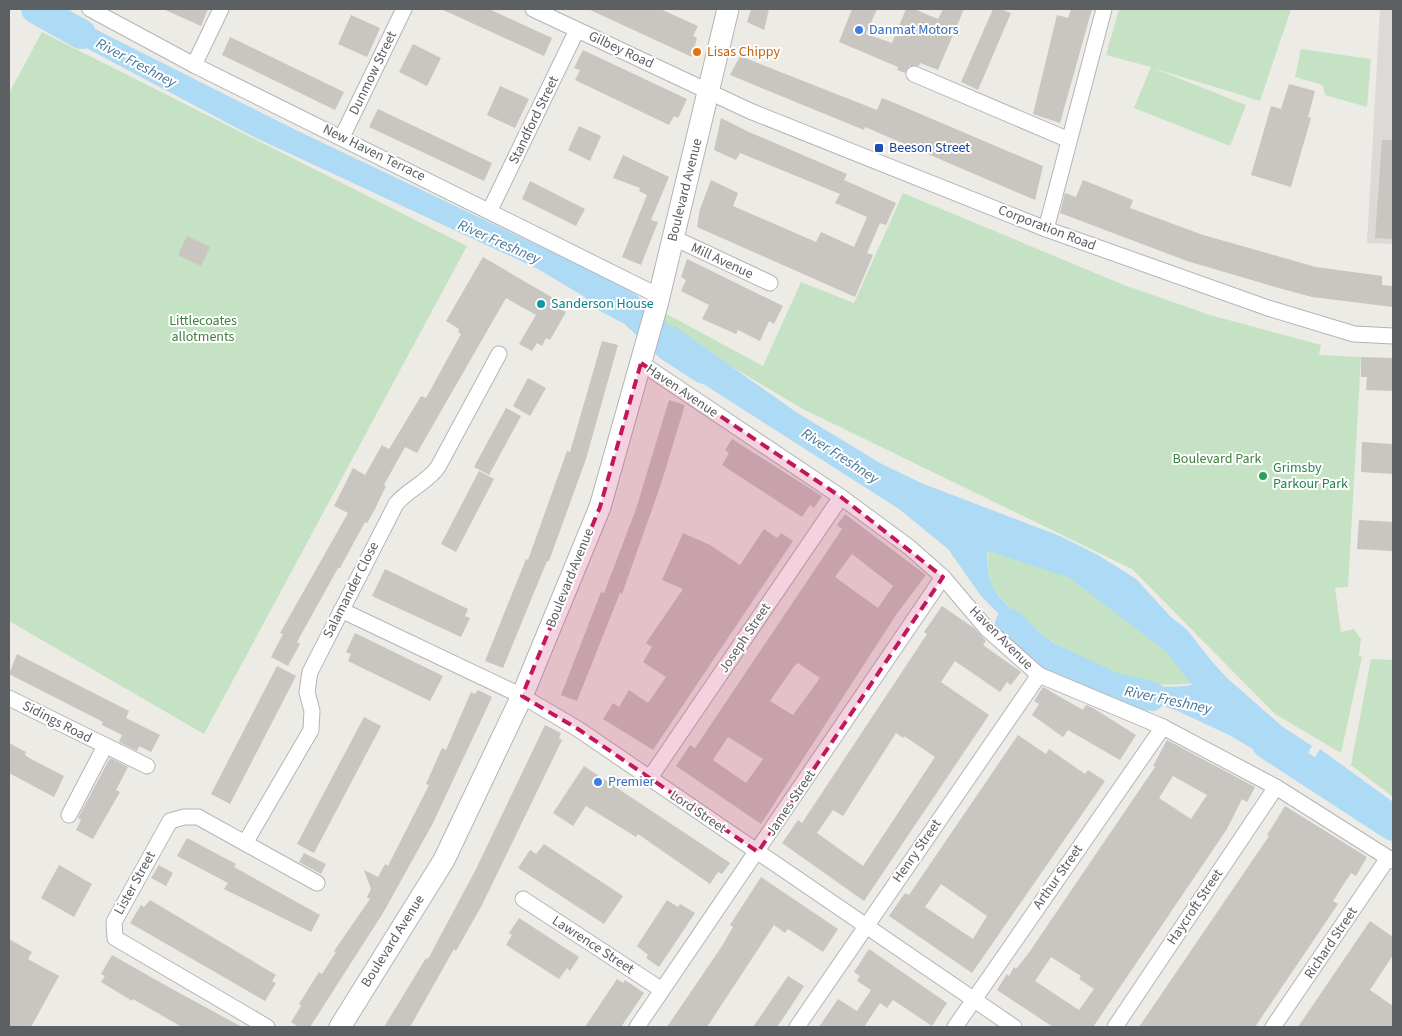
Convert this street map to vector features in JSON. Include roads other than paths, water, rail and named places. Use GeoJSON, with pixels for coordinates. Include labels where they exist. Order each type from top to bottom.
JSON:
{"type":"FeatureCollection","features":[{"type":"Feature","properties":{"kind":"street","name":"New Haven Terrace"},"geometry":{"type":"LineString","coordinates":[[90,9],[194,64],[490,210],[658,300]]}},
{"type":"Feature","properties":{"kind":"street"},"geometry":{"type":"LineString","coordinates":[[194,64],[221,9]]}},
{"type":"Feature","properties":{"kind":"street","name":"Dunmow Street"},"geometry":{"type":"LineString","coordinates":[[342,137],[404,9]]}},
{"type":"Feature","properties":{"kind":"street","name":"Gilbey Road"},"geometry":{"type":"LineString","coordinates":[[533,9],[709,92]]}},
{"type":"Feature","properties":{"kind":"street","name":"Boulevard Avenue"},"geometry":{"type":"LineString","coordinates":[[340,1027],[444,860],[522,696],[600,507],[642,360],[674,238],[728,9]]}},
{"type":"Feature","properties":{"kind":"street"},"geometry":{"type":"LineString","coordinates":[[1046,229],[1104,9]]}},
{"type":"Feature","properties":{"kind":"street","name":"Standford Street"},"geometry":{"type":"LineString","coordinates":[[490,210],[577,30]]}},
{"type":"Feature","properties":{"kind":"street"},"geometry":{"type":"LineString","coordinates":[[914,74],[1069,140]]}},
{"type":"Feature","properties":{"kind":"street","name":"Corporation Road"},"geometry":{"type":"LineString","coordinates":[[709,92],[1046,229],[1268,308],[1354,334],[1393,336]]}},
{"type":"Feature","properties":{"kind":"street","name":"Mill Avenue"},"geometry":{"type":"LineString","coordinates":[[674,238],[770,283]]}},
{"type":"Feature","properties":{"kind":"street","name":"Salamander Close"},"geometry":{"type":"LineString","coordinates":[[245,844],[311,730],[313,720],[307,681],[341,610],[396,504],[402,497],[426,482],[438,467],[499,354]]}},
{"type":"Feature","properties":{"kind":"street","name":"Haven Avenue"},"geometry":{"type":"LineString","coordinates":[[642,360],[909,547],[943,577],[987,629],[1039,675],[1163,726],[1276,787],[1391,859]]}},
{"type":"Feature","properties":{"kind":"street","name":"Joseph Street"},"geometry":{"type":"LineString","coordinates":[[649,779],[841,498]]}},
{"type":"Feature","properties":{"kind":"street","name":"James Street"},"geometry":{"type":"LineString","coordinates":[[638,1027],[943,577]]}},
{"type":"Feature","properties":{"kind":"street","name":"Lord Street"},"geometry":{"type":"LineString","coordinates":[[341,610],[522,696],[578,728],[649,779],[1014,1027]]}},
{"type":"Feature","properties":{"kind":"street","name":"Henry Street"},"geometry":{"type":"LineString","coordinates":[[797,1027],[1039,675]]}},
{"type":"Feature","properties":{"kind":"street","name":"Sidings Road"},"geometry":{"type":"LineString","coordinates":[[9,698],[147,766]]}},
{"type":"Feature","properties":{"kind":"street","name":"Arthur Street"},"geometry":{"type":"LineString","coordinates":[[955,1027],[1163,726]]}},
{"type":"Feature","properties":{"kind":"street","name":"Sidings Road"},"geometry":{"type":"LineString","coordinates":[[69,815],[105,746]]}},
{"type":"Feature","properties":{"kind":"street","name":"Haycroft Street"},"geometry":{"type":"LineString","coordinates":[[1114,1027],[1276,787]]}},
{"type":"Feature","properties":{"kind":"street","name":"Lister Street"},"geometry":{"type":"LineString","coordinates":[[267,1027],[115,938],[114,922],[170,821],[184,817],[198,817],[316,883]]}},
{"type":"Feature","properties":{"kind":"street","name":"Richard Street"},"geometry":{"type":"LineString","coordinates":[[1273,1027],[1391,859]]}},
{"type":"Feature","properties":{"kind":"street","name":"Lawrence Street"},"geometry":{"type":"LineString","coordinates":[[523,899],[662,990]]}},
{"type":"Feature","properties":{"kind":"water"},"geometry":{"type":"Polygon","coordinates":[[[49,9],[59,11],[300,132],[621,285],[638,296],[631,330],[618,317],[538,269],[254,137],[39,23],[49,9]]]}},
{"type":"Feature","properties":{"kind":"water"},"geometry":{"type":"Polygon","coordinates":[[[674,326],[796,412],[880,463],[921,483],[1060,536],[1098,555],[1136,579],[1227,678],[1283,727],[1312,746],[1296,775],[1231,736],[1180,712],[1112,687],[1037,652],[981,596],[948,549],[899,509],[669,362],[667,356],[674,326]],[[999,538],[988,548],[989,574],[996,593],[1014,611],[1062,649],[1107,673],[1130,681],[1154,686],[1179,686],[1203,682],[1195,665],[1176,640],[1077,564],[999,538]]]}},
{"type":"Feature","properties":{"kind":"water"},"geometry":{"type":"Polygon","coordinates":[[[1320,749],[1393,802],[1393,836],[1303,778],[1320,749]]]}},
{"type":"Feature","properties":{"kind":"waterway","name":"River Freshney"},"geometry":{"type":"LineString","coordinates":[[36,9],[81,34]]}},
{"type":"Feature","properties":{"kind":"waterway","name":"River Freshney"},"geometry":{"type":"LineString","coordinates":[[600,294],[634,312],[670,347],[704,369]]}},
{"type":"Feature","properties":{"kind":"waterway","name":"River Freshney"},"geometry":{"type":"LineString","coordinates":[[960,526],[1076,564],[1176,640],[1220,696]]}},
{"type":"Feature","properties":{"kind":"waterway","name":"River Freshney"},"geometry":{"type":"LineString","coordinates":[[1010,624],[1037,652],[1112,687],[1151,696]]}},
{"type":"Feature","properties":{"kind":"waterway","name":"River Freshney"},"geometry":{"type":"LineString","coordinates":[[1267,744],[1393,826]]}},
{"type":"Feature","properties":{"kind":"place","name":"Danmat Motors"},"geometry":{"type":"Point","coordinates":[859,30]}},
{"type":"Feature","properties":{"kind":"place","name":"Lisas Chippy"},"geometry":{"type":"Point","coordinates":[697,52]}},
{"type":"Feature","properties":{"kind":"place","name":"Beeson Street"},"geometry":{"type":"Point","coordinates":[879,148]}},
{"type":"Feature","properties":{"kind":"place","name":"Sanderson House"},"geometry":{"type":"Point","coordinates":[541,304]}},
{"type":"Feature","properties":{"kind":"place","name":"Grimsby Parkour Park"},"geometry":{"type":"Point","coordinates":[1263,476]}},
{"type":"Feature","properties":{"kind":"place","name":"Premier"},"geometry":{"type":"Point","coordinates":[598,782]}},
{"type":"Feature","properties":{"kind":"park label","name":"Littlecoates allotments"},"geometry":{"type":"Point","coordinates":[203,330]}},
{"type":"Feature","properties":{"kind":"park label","name":"Boulevard Park"},"geometry":{"type":"Point","coordinates":[1217,459]}}]}
